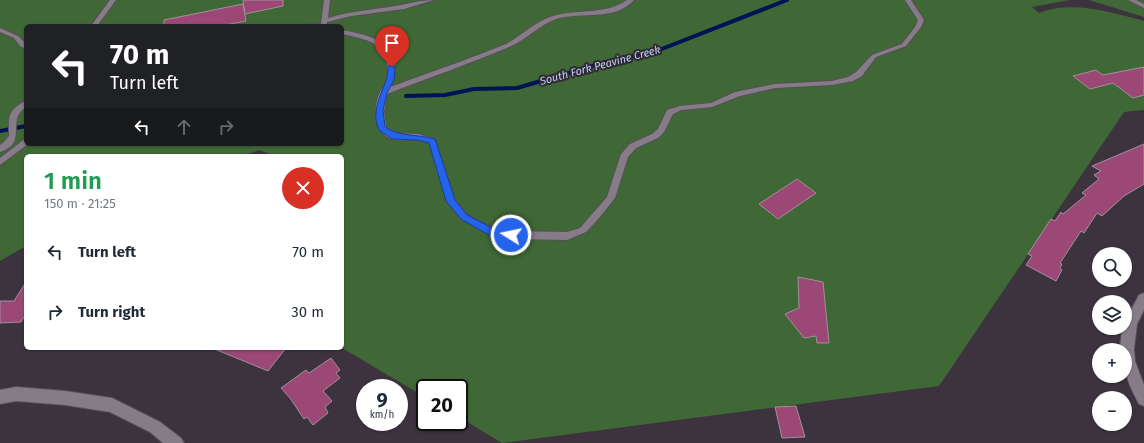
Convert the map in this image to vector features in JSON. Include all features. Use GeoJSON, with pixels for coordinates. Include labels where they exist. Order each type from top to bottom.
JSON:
{"type":"FeatureCollection","features":[{"type":"Feature","properties":{"kind":"street"},"geometry":{"type":"LineString","coordinates":[[1144,299],[1133,318],[1126,344],[1131,374],[1144,399]]}},
{"type":"Feature","properties":{"kind":"street"},"geometry":{"type":"LineString","coordinates":[[0,396],[16,394],[65,398],[112,405],[155,427],[176,443]]}},
{"type":"Feature","properties":{"kind":"lane"},"geometry":{"type":"LineString","coordinates":[[95,24],[113,0]]}},
{"type":"Feature","properties":{"kind":"lane"},"geometry":{"type":"LineString","coordinates":[[323,24],[327,0]]}},
{"type":"Feature","properties":{"kind":"lane"},"geometry":{"type":"LineString","coordinates":[[323,24],[337,17],[398,8],[431,0]]}},
{"type":"Feature","properties":{"kind":"lane"},"geometry":{"type":"LineString","coordinates":[[383,93],[510,44],[552,18],[573,14],[610,12],[631,0]]}},
{"type":"Feature","properties":{"kind":"lane"},"geometry":{"type":"LineString","coordinates":[[344,32],[369,38],[382,46],[388,54],[392,67],[390,80],[383,93],[380,110],[382,128],[392,136],[418,137],[432,141],[451,201],[464,217],[494,233],[511,235],[567,236],[583,230],[597,215],[611,198],[624,156],[633,146],[655,136],[661,130],[670,112],[680,108],[712,105],[738,94],[775,86],[832,83],[850,79],[859,74],[874,56],[904,45],[918,27],[922,20],[908,0]]}},
{"type":"Feature","properties":{"kind":"lane"},"geometry":{"type":"LineString","coordinates":[[1132,0],[1144,6]]}},
{"type":"Feature","properties":{"kind":"lane"},"geometry":{"type":"LineString","coordinates":[[0,30],[16,37],[24,46]]}},
{"type":"Feature","properties":{"kind":"lane"},"geometry":{"type":"LineString","coordinates":[[0,149],[8,145],[14,136],[12,122],[14,114],[24,106]]}},
{"type":"Feature","properties":{"kind":"lane"},"geometry":{"type":"LineString","coordinates":[[0,162],[24,143]]}},
{"type":"Feature","properties":{"kind":"green space"},"geometry":{"type":"Polygon","coordinates":[[[0,0],[1070,0],[1032,7],[1039,13],[1052,9],[1078,7],[1105,11],[1144,21],[1144,110],[1124,112],[939,386],[502,443],[468,422],[468,379],[416,379],[416,392],[408,387],[408,379],[395,379],[344,349],[344,154],[270,154],[259,150],[248,154],[24,154],[24,247],[0,261],[0,0]]]}},
{"type":"Feature","properties":{"kind":"green space"},"geometry":{"type":"Polygon","coordinates":[[[1089,0],[1144,0],[1144,17],[1089,0]]]}},
{"type":"Feature","properties":{"kind":"building"},"geometry":{"type":"Polygon","coordinates":[[[243,0],[283,0],[283,6],[245,14],[243,0]]]}},
{"type":"Feature","properties":{"kind":"building"},"geometry":{"type":"Polygon","coordinates":[[[243,4],[246,21],[230,24],[164,24],[164,20],[243,4]]]}},
{"type":"Feature","properties":{"kind":"building"},"geometry":{"type":"Polygon","coordinates":[[[1144,67],[1144,95],[1133,98],[1113,83],[1090,89],[1073,76],[1096,70],[1103,75],[1144,67]]]}},
{"type":"Feature","properties":{"kind":"building"},"geometry":{"type":"Polygon","coordinates":[[[1144,144],[1144,184],[1124,196],[1102,216],[1097,213],[1084,233],[1081,231],[1060,263],[1062,264],[1060,268],[1062,270],[1056,281],[1026,265],[1032,256],[1028,254],[1051,219],[1055,221],[1061,212],[1063,214],[1086,195],[1082,193],[1099,179],[1094,175],[1101,171],[1092,166],[1144,144]]]}},
{"type":"Feature","properties":{"kind":"building"},"geometry":{"type":"Polygon","coordinates":[[[797,179],[816,193],[778,219],[759,204],[797,179]]]}},
{"type":"Feature","properties":{"kind":"building"},"geometry":{"type":"Polygon","coordinates":[[[798,277],[823,282],[829,343],[817,343],[816,336],[804,338],[785,314],[799,308],[798,277]]]}},
{"type":"Feature","properties":{"kind":"building"},"geometry":{"type":"Polygon","coordinates":[[[24,285],[24,317],[21,322],[0,323],[0,301],[14,301],[24,285]]]}},
{"type":"Feature","properties":{"kind":"building"},"geometry":{"type":"Polygon","coordinates":[[[217,350],[284,350],[268,371],[217,350]]]}},
{"type":"Feature","properties":{"kind":"building"},"geometry":{"type":"Polygon","coordinates":[[[331,358],[340,370],[336,373],[340,378],[323,391],[332,401],[325,407],[328,413],[313,425],[307,417],[304,419],[290,398],[281,388],[306,370],[309,373],[331,358]]]}},
{"type":"Feature","properties":{"kind":"building"},"geometry":{"type":"Polygon","coordinates":[[[796,406],[805,437],[782,438],[775,407],[796,406]]]}},
{"type":"Feature","properties":{"kind":"waterway","name":"South Fork Peavine Creek"},"geometry":{"type":"LineString","coordinates":[[406,96],[445,95],[474,89],[517,88],[613,60],[654,52],[787,0]]}},
{"type":"Feature","properties":{"kind":"waterway","name":"South Fork Peavine Creek"},"geometry":{"type":"LineString","coordinates":[[0,131],[24,126]]}},
{"type":"Feature","properties":{"kind":"route"},"geometry":{"type":"LineString","coordinates":[[392,67],[390,80],[383,93],[380,110],[382,128],[392,136],[418,137],[432,141],[451,201],[464,217],[494,233],[511,235]]}}]}
